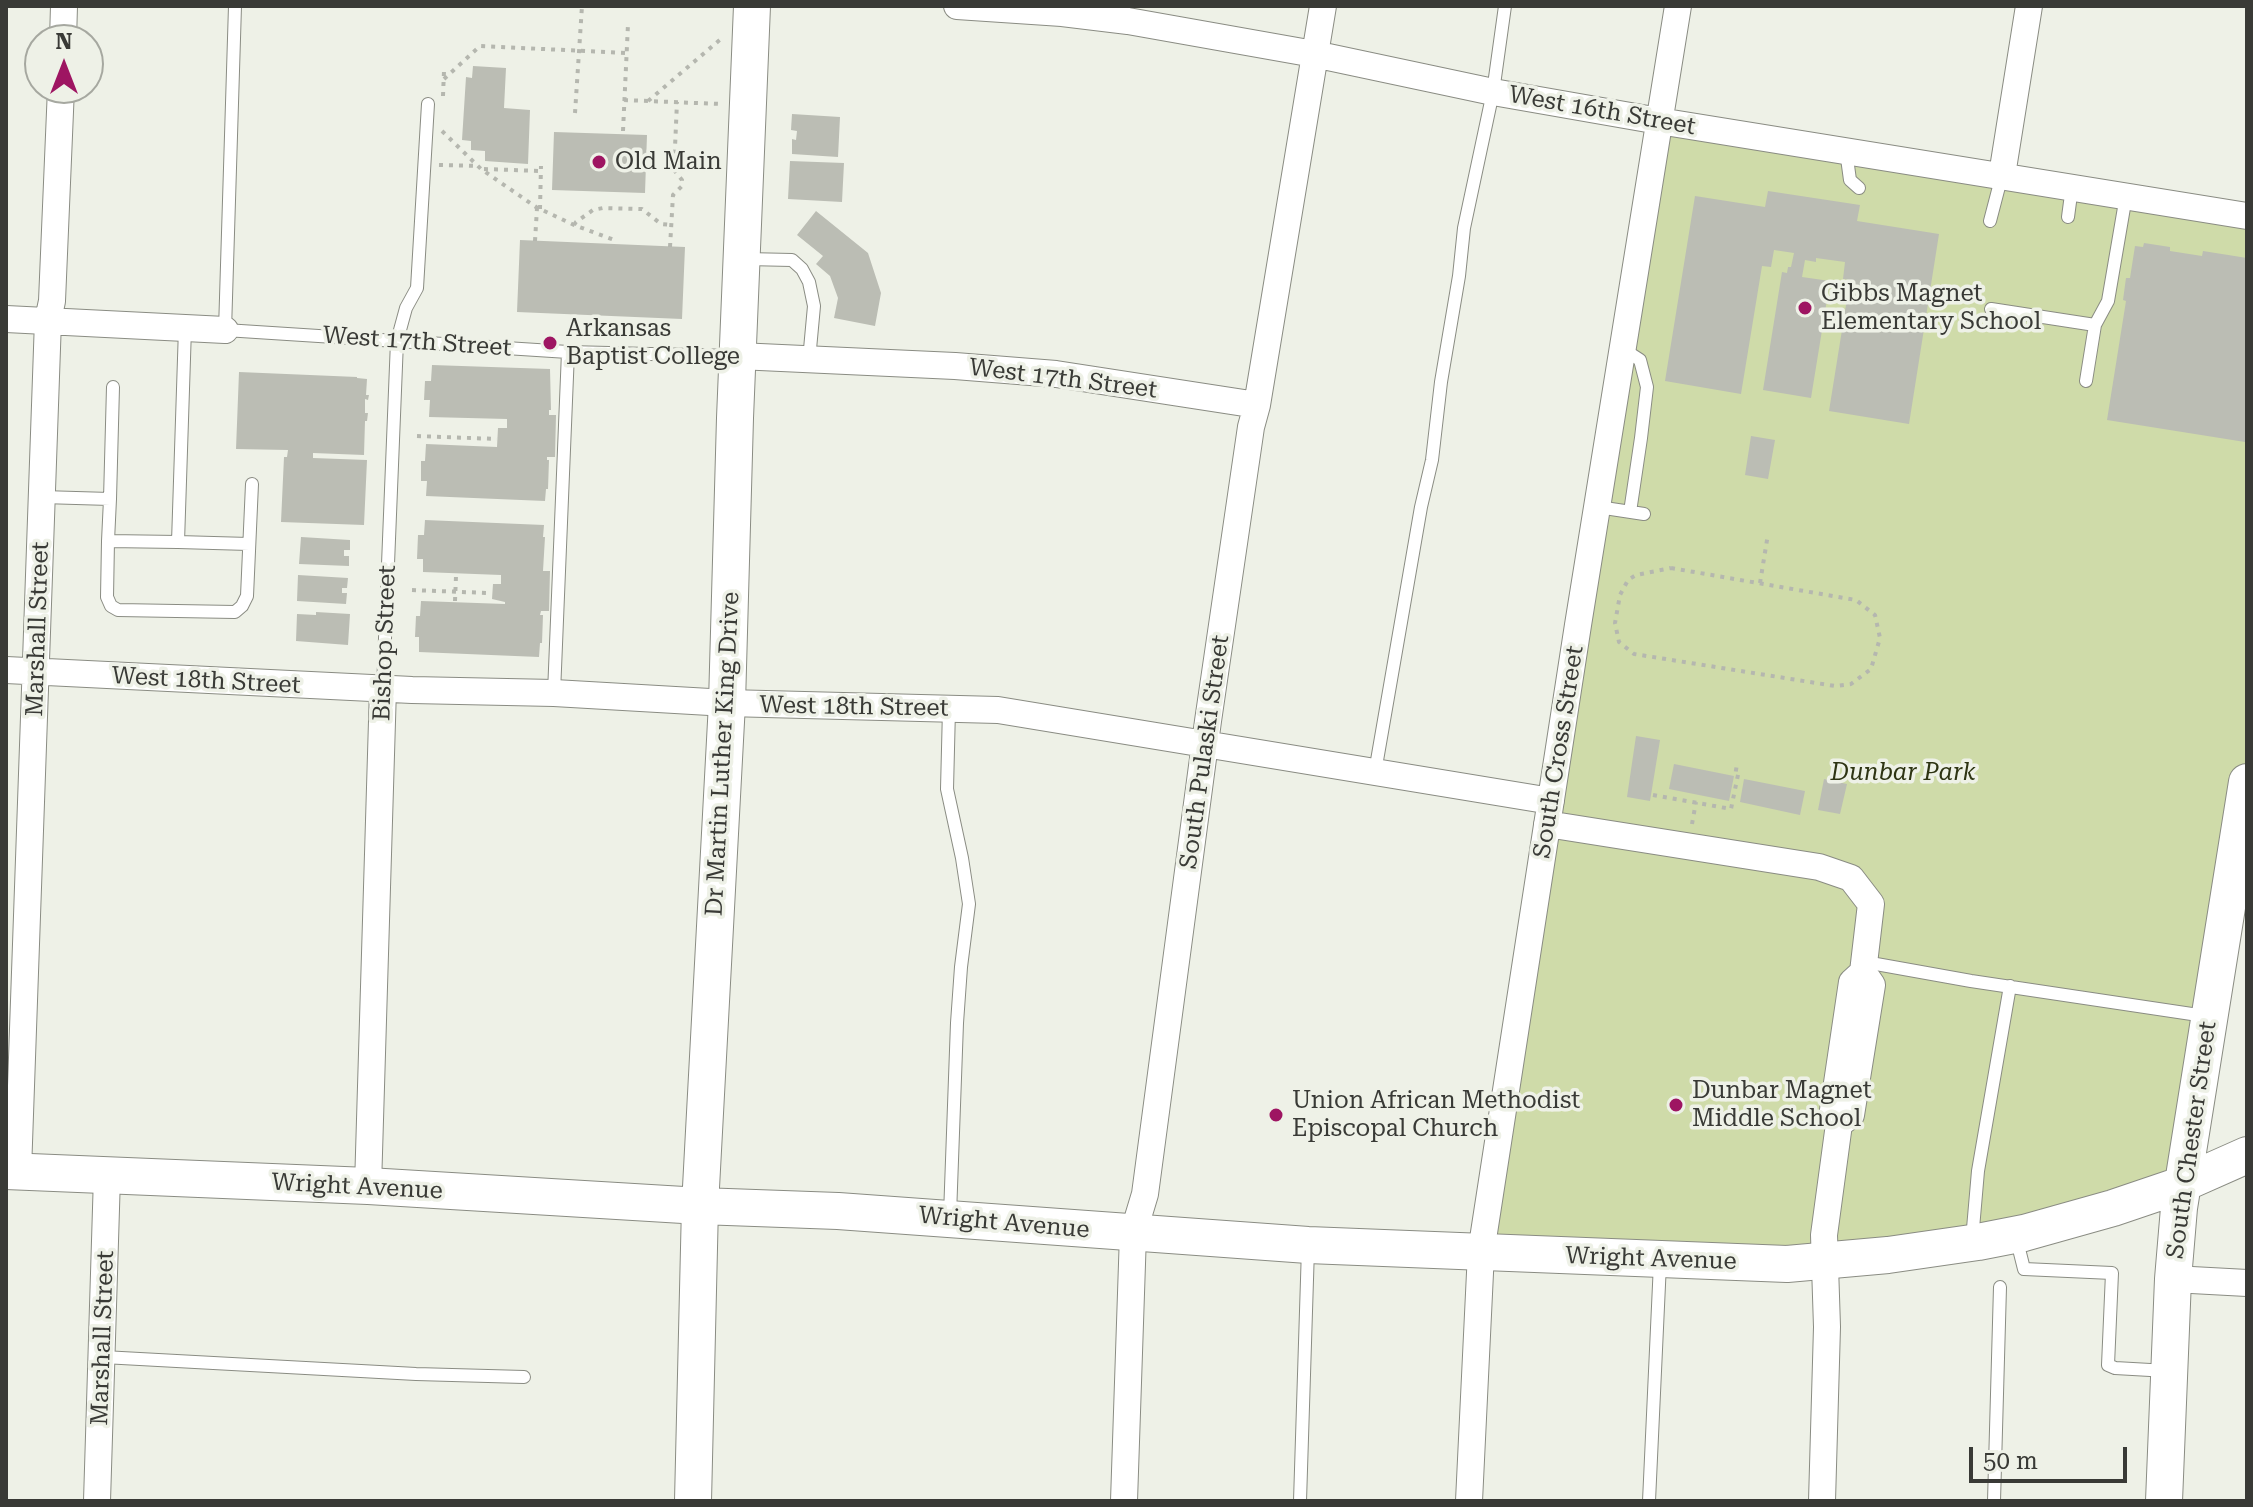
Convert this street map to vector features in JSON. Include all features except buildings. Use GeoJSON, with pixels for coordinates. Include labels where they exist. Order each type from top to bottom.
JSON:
{"type":"FeatureCollection","features":[{"type":"Feature","properties":{"kind":"main road","name":"Dr Martin Luther King Drive"},"geometry":{"type":"LineString","coordinates":[[693,1501],[700,1206],[727,703],[752,6]]}},
{"type":"Feature","properties":{"kind":"main road","name":"South Chester Street"},"geometry":{"type":"LineString","coordinates":[[2164,1501],[2173,1279],[2183,1182],[2210,1017],[2236,916],[2247,782]]}},
{"type":"Feature","properties":{"kind":"main road","name":"Wright Avenue"},"geometry":{"type":"LineString","coordinates":[[12,1171],[838,1211],[1308,1245],[1787,1264],[1824,1262],[1996,1238],[2099,1212],[2175,1187],[2247,1155]]}},
{"type":"Feature","properties":{"kind":"street","name":"West 16th Street"},"geometry":{"type":"LineString","coordinates":[[957,6],[1128,21],[1659,121],[2247,216]]}},
{"type":"Feature","properties":{"kind":"street","name":"South Pulaski Street"},"geometry":{"type":"LineString","coordinates":[[1124,1501],[1133,1234],[1145,1194],[1251,427],[1323,6]]}},
{"type":"Feature","properties":{"kind":"street","name":"South Cross Street"},"geometry":{"type":"LineString","coordinates":[[1469,1501],[1481,1252],[1678,6]]}},
{"type":"Feature","properties":{"kind":"street"},"geometry":{"type":"LineString","coordinates":[[2002,175],[2029,6]]}},
{"type":"Feature","properties":{"kind":"street","name":"Marshall Street"},"geometry":{"type":"LineString","coordinates":[[12,1171],[36,673],[48,320],[52,301],[60,104]]}},
{"type":"Feature","properties":{"kind":"street","name":"West 17th Street"},"geometry":{"type":"LineString","coordinates":[[6,319],[225,330]]}},
{"type":"Feature","properties":{"kind":"street","name":"West 17th Street"},"geometry":{"type":"LineString","coordinates":[[738,356],[1056,374],[1257,405]]}},
{"type":"Feature","properties":{"kind":"street","name":"West 18th Street"},"geometry":{"type":"LineString","coordinates":[[6,670],[727,703],[998,710],[1375,772],[1549,813],[1819,867],[1851,878],[1871,904],[1864,967],[1852,982],[1833,1110],[1839,1124],[1824,1235],[1827,1327],[1822,1501]]}},
{"type":"Feature","properties":{"kind":"street","name":"Bishop Street"},"geometry":{"type":"LineString","coordinates":[[368,1186],[383,688]]}},
{"type":"Feature","properties":{"kind":"street","name":"Marshall Street"},"geometry":{"type":"LineString","coordinates":[[97,1501],[107,1176]]}},
{"type":"Feature","properties":{"kind":"street"},"geometry":{"type":"LineString","coordinates":[[2173,1279],[2247,1283]]}},
{"type":"Feature","properties":{"kind":"lane"},"geometry":{"type":"LineString","coordinates":[[225,330],[235,6]]}},
{"type":"Feature","properties":{"kind":"lane"},"geometry":{"type":"LineString","coordinates":[[1375,772],[1432,460],[1464,228],[1493,92],[1505,6]]}},
{"type":"Feature","properties":{"kind":"lane","name":"Bishop Street"},"geometry":{"type":"LineString","coordinates":[[383,688],[397,341],[406,308],[417,288],[428,104]]}},
{"type":"Feature","properties":{"kind":"lane"},"geometry":{"type":"LineString","coordinates":[[1846,150],[1850,180],[1859,188]]}},
{"type":"Feature","properties":{"kind":"lane"},"geometry":{"type":"LineString","coordinates":[[1990,221],[2002,175]]}},
{"type":"Feature","properties":{"kind":"lane"},"geometry":{"type":"LineString","coordinates":[[2068,217],[2072,187]]}},
{"type":"Feature","properties":{"kind":"lane"},"geometry":{"type":"LineString","coordinates":[[2086,381],[2095,325],[2108,301],[2126,196]]}},
{"type":"Feature","properties":{"kind":"lane"},"geometry":{"type":"LineString","coordinates":[[742,259],[792,260],[802,269],[809,282],[814,306],[809,360]]}},
{"type":"Feature","properties":{"kind":"lane"},"geometry":{"type":"LineString","coordinates":[[1991,309],[2095,325]]}},
{"type":"Feature","properties":{"kind":"lane"},"geometry":{"type":"LineString","coordinates":[[178,542],[185,328]]}},
{"type":"Feature","properties":{"kind":"lane","name":"West 17th Street"},"geometry":{"type":"LineString","coordinates":[[225,330],[568,352],[738,356]]}},
{"type":"Feature","properties":{"kind":"lane"},"geometry":{"type":"LineString","coordinates":[[1623,349],[1640,360],[1647,387],[1630,512]]}},
{"type":"Feature","properties":{"kind":"lane"},"geometry":{"type":"LineString","coordinates":[[554,693],[568,352]]}},
{"type":"Feature","properties":{"kind":"lane"},"geometry":{"type":"LineString","coordinates":[[113,387],[107,597],[111,606],[118,610],[215,613],[235,612],[242,606],[247,596],[252,484]]}},
{"type":"Feature","properties":{"kind":"lane"},"geometry":{"type":"LineString","coordinates":[[42,497],[110,499]]}},
{"type":"Feature","properties":{"kind":"lane"},"geometry":{"type":"LineString","coordinates":[[1598,507],[1644,514]]}},
{"type":"Feature","properties":{"kind":"lane"},"geometry":{"type":"LineString","coordinates":[[108,541],[249,544]]}},
{"type":"Feature","properties":{"kind":"lane"},"geometry":{"type":"LineString","coordinates":[[949,709],[947,789],[969,904],[959,995],[950,1219]]}},
{"type":"Feature","properties":{"kind":"lane"},"geometry":{"type":"LineString","coordinates":[[1864,967],[2210,1017]]}},
{"type":"Feature","properties":{"kind":"lane"},"geometry":{"type":"LineString","coordinates":[[2010,986],[1978,1171],[1996,1238],[2024,1269],[2112,1273],[2108,1365],[2169,1371]]}},
{"type":"Feature","properties":{"kind":"lane"},"geometry":{"type":"LineString","coordinates":[[1300,1501],[1308,1245]]}},
{"type":"Feature","properties":{"kind":"lane"},"geometry":{"type":"LineString","coordinates":[[1649,1501],[1661,1260]]}},
{"type":"Feature","properties":{"kind":"lane"},"geometry":{"type":"LineString","coordinates":[[1994,1501],[2000,1287]]}},
{"type":"Feature","properties":{"kind":"lane"},"geometry":{"type":"LineString","coordinates":[[103,1357],[524,1377]]}},
{"type":"Feature","properties":{"kind":"path"},"geometry":{"type":"LineString","coordinates":[[575,113],[582,6]]}},
{"type":"Feature","properties":{"kind":"path"},"geometry":{"type":"LineString","coordinates":[[623,131],[628,24]]}},
{"type":"Feature","properties":{"kind":"path"},"geometry":{"type":"LineString","coordinates":[[648,101],[728,33]]}},
{"type":"Feature","properties":{"kind":"path"},"geometry":{"type":"LineString","coordinates":[[444,79],[480,46],[627,53]]}},
{"type":"Feature","properties":{"kind":"path"},"geometry":{"type":"LineString","coordinates":[[624,100],[724,104]]}},
{"type":"Feature","properties":{"kind":"path"},"geometry":{"type":"LineString","coordinates":[[670,247],[673,195],[682,186],[682,180],[674,170],[677,102]]}},
{"type":"Feature","properties":{"kind":"path"},"geometry":{"type":"LineString","coordinates":[[442,131],[480,167],[539,208],[617,241]]}},
{"type":"Feature","properties":{"kind":"path"},"geometry":{"type":"LineString","coordinates":[[425,165],[541,168],[535,241]]}},
{"type":"Feature","properties":{"kind":"path"},"geometry":{"type":"LineString","coordinates":[[574,225],[593,210],[603,208],[642,209],[661,224],[671,225]]}},
{"type":"Feature","properties":{"kind":"path"},"geometry":{"type":"LineString","coordinates":[[417,436],[497,439]]}},
{"type":"Feature","properties":{"kind":"path"},"geometry":{"type":"LineString","coordinates":[[1760,583],[1768,534]]}},
{"type":"Feature","properties":{"kind":"path"},"geometry":{"type":"LineString","coordinates":[[1671,568],[1760,583],[1856,600],[1875,615],[1880,638],[1871,669],[1851,684],[1835,686],[1634,654],[1619,642],[1615,623],[1620,595],[1628,580],[1636,575],[1671,568]]}},
{"type":"Feature","properties":{"kind":"path"},"geometry":{"type":"LineString","coordinates":[[455,601],[456,576]]}},
{"type":"Feature","properties":{"kind":"path"},"geometry":{"type":"LineString","coordinates":[[412,590],[488,593]]}},
{"type":"Feature","properties":{"kind":"path"},"geometry":{"type":"LineString","coordinates":[[1653,795],[1731,809],[1739,770],[1733,769]]}},
{"type":"Feature","properties":{"kind":"green space","name":"Dunbar Park"},"geometry":{"type":"Polygon","coordinates":[[[1659,121],[2247,216],[2247,791],[2183,1182],[1824,1262],[1481,1252],[1659,121]]]}},
{"type":"Feature","properties":{"kind":"place","name":"Old Main"},"geometry":{"type":"Point","coordinates":[599,162]}},
{"type":"Feature","properties":{"kind":"place","name":"Gibbs Magnet Elementary School"},"geometry":{"type":"Point","coordinates":[1805,308]}},
{"type":"Feature","properties":{"kind":"place","name":"Arkansas Baptist College"},"geometry":{"type":"Point","coordinates":[550,343]}},
{"type":"Feature","properties":{"kind":"place","name":"Dunbar Magnet Middle School"},"geometry":{"type":"Point","coordinates":[1676,1105]}},
{"type":"Feature","properties":{"kind":"place","name":"Union African Methodist Episcopal Church"},"geometry":{"type":"Point","coordinates":[1276,1115]}}]}
